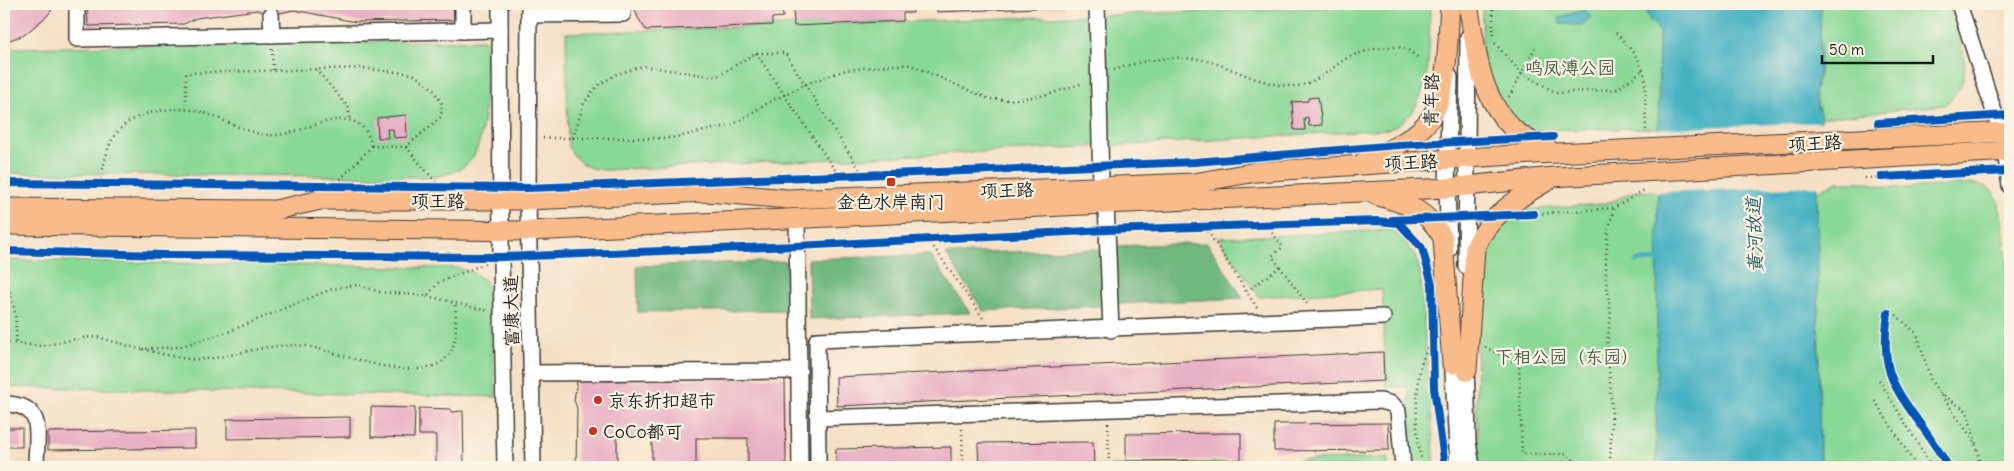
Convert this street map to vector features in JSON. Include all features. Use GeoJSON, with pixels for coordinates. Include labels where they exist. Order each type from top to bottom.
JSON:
{"type":"FeatureCollection","features":[{"type":"Feature","properties":{"kind":"main road"},"geometry":{"type":"LineString","coordinates":[[1459,4],[1489,97],[1517,132],[1555,153]]}},
{"type":"Feature","properties":{"kind":"main road"},"geometry":{"type":"LineString","coordinates":[[1355,165],[1406,141],[1426,125],[1442,90],[1459,4]]}},
{"type":"Feature","properties":{"kind":"main road","name":"项王路"},"geometry":{"type":"LineString","coordinates":[[4,225],[500,232],[797,219],[1104,195],[1194,183],[1256,172],[1555,153],[1645,142],[1880,140],[2006,132]]}},
{"type":"Feature","properties":{"kind":"main road","name":"项王路"},"geometry":{"type":"LineString","coordinates":[[4,208],[275,210],[321,200],[528,200],[707,192],[788,199],[1447,188],[1553,177],[1648,179],[1881,168],[2007,151]]}},
{"type":"Feature","properties":{"kind":"main road"},"geometry":{"type":"LineString","coordinates":[[1459,367],[1475,248],[1482,230],[1514,202],[1553,177]]}},
{"type":"Feature","properties":{"kind":"main road"},"geometry":{"type":"LineString","coordinates":[[1360,190],[1398,201],[1423,212],[1434,222],[1443,238],[1459,367]]}},
{"type":"Feature","properties":{"kind":"street"},"geometry":{"type":"LineString","coordinates":[[77,4],[77,39],[500,30]]}},
{"type":"Feature","properties":{"kind":"street"},"geometry":{"type":"LineString","coordinates":[[463,4],[463,31]]}},
{"type":"Feature","properties":{"kind":"street","name":"富康大道"},"geometry":{"type":"LineString","coordinates":[[500,4],[500,232],[505,467]]}},
{"type":"Feature","properties":{"kind":"street"},"geometry":{"type":"LineString","coordinates":[[1097,4],[1111,330]]}},
{"type":"Feature","properties":{"kind":"street","name":"青年路"},"geometry":{"type":"LineString","coordinates":[[1458,467],[1459,367],[1468,158],[1459,4]]}},
{"type":"Feature","properties":{"kind":"street","name":"青年路"},"geometry":{"type":"LineString","coordinates":[[1459,4],[1447,188],[1459,367],[1472,467]]}},
{"type":"Feature","properties":{"kind":"street"},"geometry":{"type":"LineString","coordinates":[[1959,4],[2006,132]]}},
{"type":"Feature","properties":{"kind":"street"},"geometry":{"type":"LineString","coordinates":[[529,10],[623,9]]}},
{"type":"Feature","properties":{"kind":"street","name":"富康大道"},"geometry":{"type":"LineString","coordinates":[[529,10],[528,200],[533,467]]}},
{"type":"Feature","properties":{"kind":"street"},"geometry":{"type":"LineString","coordinates":[[271,16],[272,35]]}},
{"type":"Feature","properties":{"kind":"street"},"geometry":{"type":"LineString","coordinates":[[2007,151],[2010,186]]}},
{"type":"Feature","properties":{"kind":"street"},"geometry":{"type":"LineString","coordinates":[[797,219],[800,467]]}},
{"type":"Feature","properties":{"kind":"street"},"geometry":{"type":"LineString","coordinates":[[799,341],[1111,330],[1383,317]]}},
{"type":"Feature","properties":{"kind":"street"},"geometry":{"type":"LineString","coordinates":[[817,340],[818,467]]}},
{"type":"Feature","properties":{"kind":"street"},"geometry":{"type":"LineString","coordinates":[[531,373],[799,371]]}},
{"type":"Feature","properties":{"kind":"street"},"geometry":{"type":"LineString","coordinates":[[818,418],[1380,401],[1392,404],[1398,411],[1403,467]]}},
{"type":"Feature","properties":{"kind":"street"},"geometry":{"type":"LineString","coordinates":[[4,404],[23,405],[33,414],[36,424],[36,467]]}},
{"type":"Feature","properties":{"kind":"path"},"geometry":{"type":"LineString","coordinates":[[1493,4],[1493,41],[1521,73],[1557,93],[1617,89],[1643,70]]}},
{"type":"Feature","properties":{"kind":"path"},"geometry":{"type":"LineString","coordinates":[[1616,33],[1633,51],[1643,70],[1645,78],[1645,142]]}},
{"type":"Feature","properties":{"kind":"path"},"geometry":{"type":"LineString","coordinates":[[272,35],[273,70]]}},
{"type":"Feature","properties":{"kind":"path"},"geometry":{"type":"LineString","coordinates":[[528,138],[672,138],[732,125],[806,85],[846,70],[891,65],[911,66],[989,99],[1011,100],[1047,95],[1136,62],[1168,58],[1209,61],[1274,84],[1296,86],[1313,81],[1347,58],[1372,50],[1403,48],[1419,58]]}},
{"type":"Feature","properties":{"kind":"path"},"geometry":{"type":"LineString","coordinates":[[1508,98],[1535,48]]}},
{"type":"Feature","properties":{"kind":"path"},"geometry":{"type":"LineString","coordinates":[[573,138],[584,103],[597,86],[617,74],[643,66],[716,77],[756,53],[785,52],[806,85],[851,175]]}},
{"type":"Feature","properties":{"kind":"path"},"geometry":{"type":"LineString","coordinates":[[756,53],[785,96],[851,175]]}},
{"type":"Feature","properties":{"kind":"path"},"geometry":{"type":"LineString","coordinates":[[186,109],[186,73],[360,68],[413,74],[432,88],[442,104],[441,117],[406,147],[372,146],[335,186]]}},
{"type":"Feature","properties":{"kind":"path"},"geometry":{"type":"LineString","coordinates":[[316,69],[349,108],[349,121]]}},
{"type":"Feature","properties":{"kind":"path"},"geometry":{"type":"LineString","coordinates":[[100,184],[106,157],[119,130],[132,120],[158,111],[186,109],[204,113],[256,133],[277,135],[337,119],[349,121],[364,128],[370,137],[372,146]]}},
{"type":"Feature","properties":{"kind":"path"},"geometry":{"type":"LineString","coordinates":[[406,147],[439,187]]}},
{"type":"Feature","properties":{"kind":"path"},"geometry":{"type":"LineString","coordinates":[[1881,168],[1891,176]]}},
{"type":"Feature","properties":{"kind":"path"},"geometry":{"type":"LineString","coordinates":[[829,176],[873,174]]}},
{"type":"Feature","properties":{"kind":"path"},"geometry":{"type":"LineString","coordinates":[[1610,467],[1612,410],[1607,343],[1611,315],[1606,279],[1608,230],[1614,208],[1648,179]]}},
{"type":"Feature","properties":{"kind":"path"},"geometry":{"type":"LineString","coordinates":[[91,184],[110,184]]}},
{"type":"Feature","properties":{"kind":"path"},"geometry":{"type":"LineString","coordinates":[[325,186],[345,186]]}},
{"type":"Feature","properties":{"kind":"path"},"geometry":{"type":"LineString","coordinates":[[429,187],[448,187]]}},
{"type":"Feature","properties":{"kind":"path"},"geometry":{"type":"LineString","coordinates":[[1497,216],[1614,208]]}},
{"type":"Feature","properties":{"kind":"path"},"geometry":{"type":"LineString","coordinates":[[1520,219],[1534,214]]}},
{"type":"Feature","properties":{"kind":"path"},"geometry":{"type":"LineString","coordinates":[[1258,225],[1276,224]]}},
{"type":"Feature","properties":{"kind":"path"},"geometry":{"type":"LineString","coordinates":[[1266,225],[1283,247],[1272,256],[1319,320]]}},
{"type":"Feature","properties":{"kind":"path"},"geometry":{"type":"LineString","coordinates":[[1196,227],[1214,227]]}},
{"type":"Feature","properties":{"kind":"path"},"geometry":{"type":"LineString","coordinates":[[1205,227],[1267,323]]}},
{"type":"Feature","properties":{"kind":"path"},"geometry":{"type":"LineString","coordinates":[[928,239],[994,334]]}},
{"type":"Feature","properties":{"kind":"path"},"geometry":{"type":"LineString","coordinates":[[919,240],[938,239]]}},
{"type":"Feature","properties":{"kind":"path"},"geometry":{"type":"LineString","coordinates":[[482,257],[501,257]]}},
{"type":"Feature","properties":{"kind":"path"},"geometry":{"type":"LineString","coordinates":[[427,296],[439,282],[501,257]]}},
{"type":"Feature","properties":{"kind":"path"},"geometry":{"type":"LineString","coordinates":[[1247,291],[1280,267]]}},
{"type":"Feature","properties":{"kind":"path"},"geometry":{"type":"LineString","coordinates":[[4,278],[13,296],[16,344]]}},
{"type":"Feature","properties":{"kind":"path"},"geometry":{"type":"LineString","coordinates":[[139,349],[179,347],[230,331],[329,290],[348,286],[357,286],[380,292],[427,296],[502,315]]}},
{"type":"Feature","properties":{"kind":"path"},"geometry":{"type":"LineString","coordinates":[[4,342],[42,346],[81,338],[98,337],[139,349],[186,358],[204,359],[281,344],[310,347],[389,366],[414,369],[430,367],[445,360],[452,348],[455,336],[455,302]]}},
{"type":"Feature","properties":{"kind":"path"},"geometry":{"type":"LineString","coordinates":[[1890,316],[1917,334],[1929,377],[1977,448]]}},
{"type":"Feature","properties":{"kind":"path"},"geometry":{"type":"LineString","coordinates":[[1433,331],[1433,353]]}},
{"type":"Feature","properties":{"kind":"path"},"geometry":{"type":"LineString","coordinates":[[1424,467],[1418,451],[1418,406],[1422,362],[1433,331]]}},
{"type":"Feature","properties":{"kind":"path"},"geometry":{"type":"LineString","coordinates":[[1484,339],[1484,346],[1519,365],[1522,454],[1566,454],[1578,463],[1610,463]]}},
{"type":"Feature","properties":{"kind":"path"},"geometry":{"type":"LineString","coordinates":[[1879,380],[1932,467]]}},
{"type":"Feature","properties":{"kind":"path"},"geometry":{"type":"LineString","coordinates":[[1937,391],[1967,411],[1980,467]]}},
{"type":"Feature","properties":{"kind":"path"},"geometry":{"type":"LineString","coordinates":[[1875,401],[1917,467]]}},
{"type":"Feature","properties":{"kind":"path"},"geometry":{"type":"LineString","coordinates":[[1108,409],[1109,467]]}},
{"type":"Feature","properties":{"kind":"path"},"geometry":{"type":"LineString","coordinates":[[962,414],[962,467]]}},
{"type":"Feature","properties":{"kind":"green space"},"geometry":{"type":"Polygon","coordinates":[[[1430,4],[1429,57],[1422,92],[1415,107],[1404,120],[1389,129],[1148,144],[605,170],[583,164],[575,157],[568,146],[566,33],[1430,4]]]}},
{"type":"Feature","properties":{"kind":"green space","name":"鸣凤溥公园"},"geometry":{"type":"Polygon","coordinates":[[[1482,4],[1659,4],[1658,128],[1530,130],[1510,119],[1482,62],[1482,4]]]}},
{"type":"Feature","properties":{"kind":"green space"},"geometry":{"type":"Polygon","coordinates":[[[1821,4],[1948,4],[1964,58],[1962,82],[1955,94],[1944,105],[1821,118],[1814,93],[1819,74],[1821,4]]]}},
{"type":"Feature","properties":{"kind":"green space"},"geometry":{"type":"Polygon","coordinates":[[[486,40],[485,104],[476,151],[470,161],[459,170],[444,175],[435,177],[4,173],[4,48],[486,40]]]}},
{"type":"Feature","properties":{"kind":"green space"},"geometry":{"type":"Polygon","coordinates":[[[1838,182],[1865,182],[1885,187],[1903,188],[1973,184],[1990,189],[1994,193],[2000,211],[2005,241],[2008,280],[2010,323],[2010,467],[1820,467],[1817,194],[1821,189],[1838,182]]]}},
{"type":"Feature","properties":{"kind":"green space","name":"下相公园（东园）"},"geometry":{"type":"Polygon","coordinates":[[[1658,191],[1656,467],[1480,467],[1476,406],[1478,265],[1484,244],[1511,215],[1526,210],[1601,204],[1613,201],[1632,192],[1658,191]]]}},
{"type":"Feature","properties":{"kind":"green space"},"geometry":{"type":"Polygon","coordinates":[[[1391,230],[1409,247],[1420,270],[1435,467],[1412,467],[1408,387],[1386,387],[1382,289],[1259,297],[1219,238],[1391,230]]]}},
{"type":"Feature","properties":{"kind":"green space"},"geometry":{"type":"Polygon","coordinates":[[[1207,243],[1243,298],[1117,304],[1115,246],[1207,243]]]}},
{"type":"Feature","properties":{"kind":"green space"},"geometry":{"type":"Polygon","coordinates":[[[1100,249],[1103,306],[983,311],[946,254],[1100,249]]]}},
{"type":"Feature","properties":{"kind":"green space"},"geometry":{"type":"Polygon","coordinates":[[[930,255],[970,313],[809,319],[808,259],[930,255]]]}},
{"type":"Feature","properties":{"kind":"green space"},"geometry":{"type":"Polygon","coordinates":[[[4,260],[459,268],[476,274],[486,282],[496,397],[4,387],[4,260]]]}},
{"type":"Feature","properties":{"kind":"green space"},"geometry":{"type":"Polygon","coordinates":[[[789,261],[789,310],[638,312],[637,266],[789,261]]]}},
{"type":"Feature","properties":{"kind":"green space"},"geometry":{"type":"Polygon","coordinates":[[[1388,458],[1388,467],[1071,467],[1388,458]]]}},
{"type":"Feature","properties":{"kind":"water","name":"黄河故道"},"geometry":{"type":"Polygon","coordinates":[[[1642,4],[1821,4],[1819,74],[1814,93],[1821,118],[1817,194],[1820,467],[1656,467],[1659,30],[1650,21],[1642,4]]]}},
{"type":"Feature","properties":{"kind":"water"},"geometry":{"type":"Polygon","coordinates":[[[1585,10],[1591,17],[1584,25],[1560,24],[1559,17],[1585,10]]]}},
{"type":"Feature","properties":{"kind":"pier"},"geometry":{"type":"Polygon","coordinates":[[[1823,122],[1820,186],[1655,192],[1656,129],[1823,122]]]}},
{"type":"Feature","properties":{"kind":"building"},"geometry":{"type":"Polygon","coordinates":[[[16,4],[56,4],[47,16],[24,35],[4,42],[4,9],[16,4]]]}},
{"type":"Feature","properties":{"kind":"building"},"geometry":{"type":"Polygon","coordinates":[[[87,4],[453,4],[454,20],[356,22],[294,10],[270,15],[257,10],[196,18],[184,24],[88,26],[87,4]]]}},
{"type":"Feature","properties":{"kind":"building"},"geometry":{"type":"Polygon","coordinates":[[[633,4],[782,4],[783,17],[772,18],[772,25],[646,30],[638,18],[633,4]]]}},
{"type":"Feature","properties":{"kind":"building"},"geometry":{"type":"Polygon","coordinates":[[[793,4],[926,5],[912,6],[913,13],[903,13],[903,21],[794,26],[793,4]]]}},
{"type":"Feature","properties":{"kind":"building"},"geometry":{"type":"Polygon","coordinates":[[[937,4],[1063,4],[1064,7],[937,12],[937,4]]]}},
{"type":"Feature","properties":{"kind":"building"},"geometry":{"type":"Polygon","coordinates":[[[1318,97],[1322,125],[1309,126],[1308,117],[1304,118],[1305,130],[1294,130],[1292,102],[1308,101],[1308,98],[1318,97]]]}},
{"type":"Feature","properties":{"kind":"building"},"geometry":{"type":"Polygon","coordinates":[[[406,115],[407,137],[394,138],[393,129],[387,129],[388,138],[378,138],[377,118],[406,115]]]}},
{"type":"Feature","properties":{"kind":"building"},"geometry":{"type":"Polygon","coordinates":[[[1383,352],[1384,381],[837,406],[836,377],[1383,352]]]}},
{"type":"Feature","properties":{"kind":"building"},"geometry":{"type":"Polygon","coordinates":[[[785,377],[786,467],[748,467],[748,438],[696,438],[696,467],[652,467],[652,435],[617,435],[617,467],[576,467],[577,408],[574,400],[577,381],[589,378],[607,381],[785,377]]]}},
{"type":"Feature","properties":{"kind":"building"},"geometry":{"type":"Polygon","coordinates":[[[371,407],[415,408],[414,438],[371,437],[371,407]]]}},
{"type":"Feature","properties":{"kind":"building"},"geometry":{"type":"Polygon","coordinates":[[[419,408],[451,409],[451,412],[463,411],[464,467],[436,467],[436,435],[419,435],[419,408]]]}},
{"type":"Feature","properties":{"kind":"building"},"geometry":{"type":"Polygon","coordinates":[[[350,417],[350,437],[227,439],[227,419],[350,417]]]}},
{"type":"Feature","properties":{"kind":"building"},"geometry":{"type":"Polygon","coordinates":[[[1388,423],[1389,450],[1274,451],[1274,424],[1388,423]]]}},
{"type":"Feature","properties":{"kind":"building"},"geometry":{"type":"Polygon","coordinates":[[[4,428],[22,428],[22,447],[4,447],[4,428]]]}},
{"type":"Feature","properties":{"kind":"building"},"geometry":{"type":"Polygon","coordinates":[[[195,430],[195,448],[48,450],[48,432],[195,430]]]}},
{"type":"Feature","properties":{"kind":"building"},"geometry":{"type":"Polygon","coordinates":[[[1241,433],[1241,460],[1126,461],[1126,434],[1241,433]]]}},
{"type":"Feature","properties":{"kind":"building"},"geometry":{"type":"Polygon","coordinates":[[[1093,442],[1094,467],[979,467],[978,443],[1093,442]]]}},
{"type":"Feature","properties":{"kind":"building"},"geometry":{"type":"Polygon","coordinates":[[[951,447],[951,467],[836,467],[836,449],[951,447]]]}},
{"type":"Feature","properties":{"kind":"waterway"},"geometry":{"type":"LineString","coordinates":[[1636,261],[1662,260]]}},
{"type":"Feature","properties":{"kind":"cycle path"},"geometry":{"type":"LineString","coordinates":[[1878,123],[2010,115]]}},
{"type":"Feature","properties":{"kind":"cycle path"},"geometry":{"type":"LineString","coordinates":[[4,183],[528,188],[1195,162],[1398,145],[1553,137]]}},
{"type":"Feature","properties":{"kind":"cycle path"},"geometry":{"type":"LineString","coordinates":[[1881,177],[2010,171]]}},
{"type":"Feature","properties":{"kind":"cycle path"},"geometry":{"type":"LineString","coordinates":[[1392,220],[1534,214]]}},
{"type":"Feature","properties":{"kind":"cycle path"},"geometry":{"type":"LineString","coordinates":[[4,251],[166,255],[501,257],[797,246],[1107,230],[1377,221],[1399,223],[1422,248],[1432,284],[1434,388],[1445,467]]}},
{"type":"Feature","properties":{"kind":"cycle path"},"geometry":{"type":"LineString","coordinates":[[1888,313],[1886,352],[1888,367],[1893,381],[1948,467]]}},
{"type":"Feature","properties":{"kind":"place","name":"金色水岸南门"},"geometry":{"type":"Point","coordinates":[891,182]}},
{"type":"Feature","properties":{"kind":"place","name":"京东折扣超市"},"geometry":{"type":"Point","coordinates":[598,400]}},
{"type":"Feature","properties":{"kind":"place","name":"CoCo都可"},"geometry":{"type":"Point","coordinates":[593,431]}}]}
